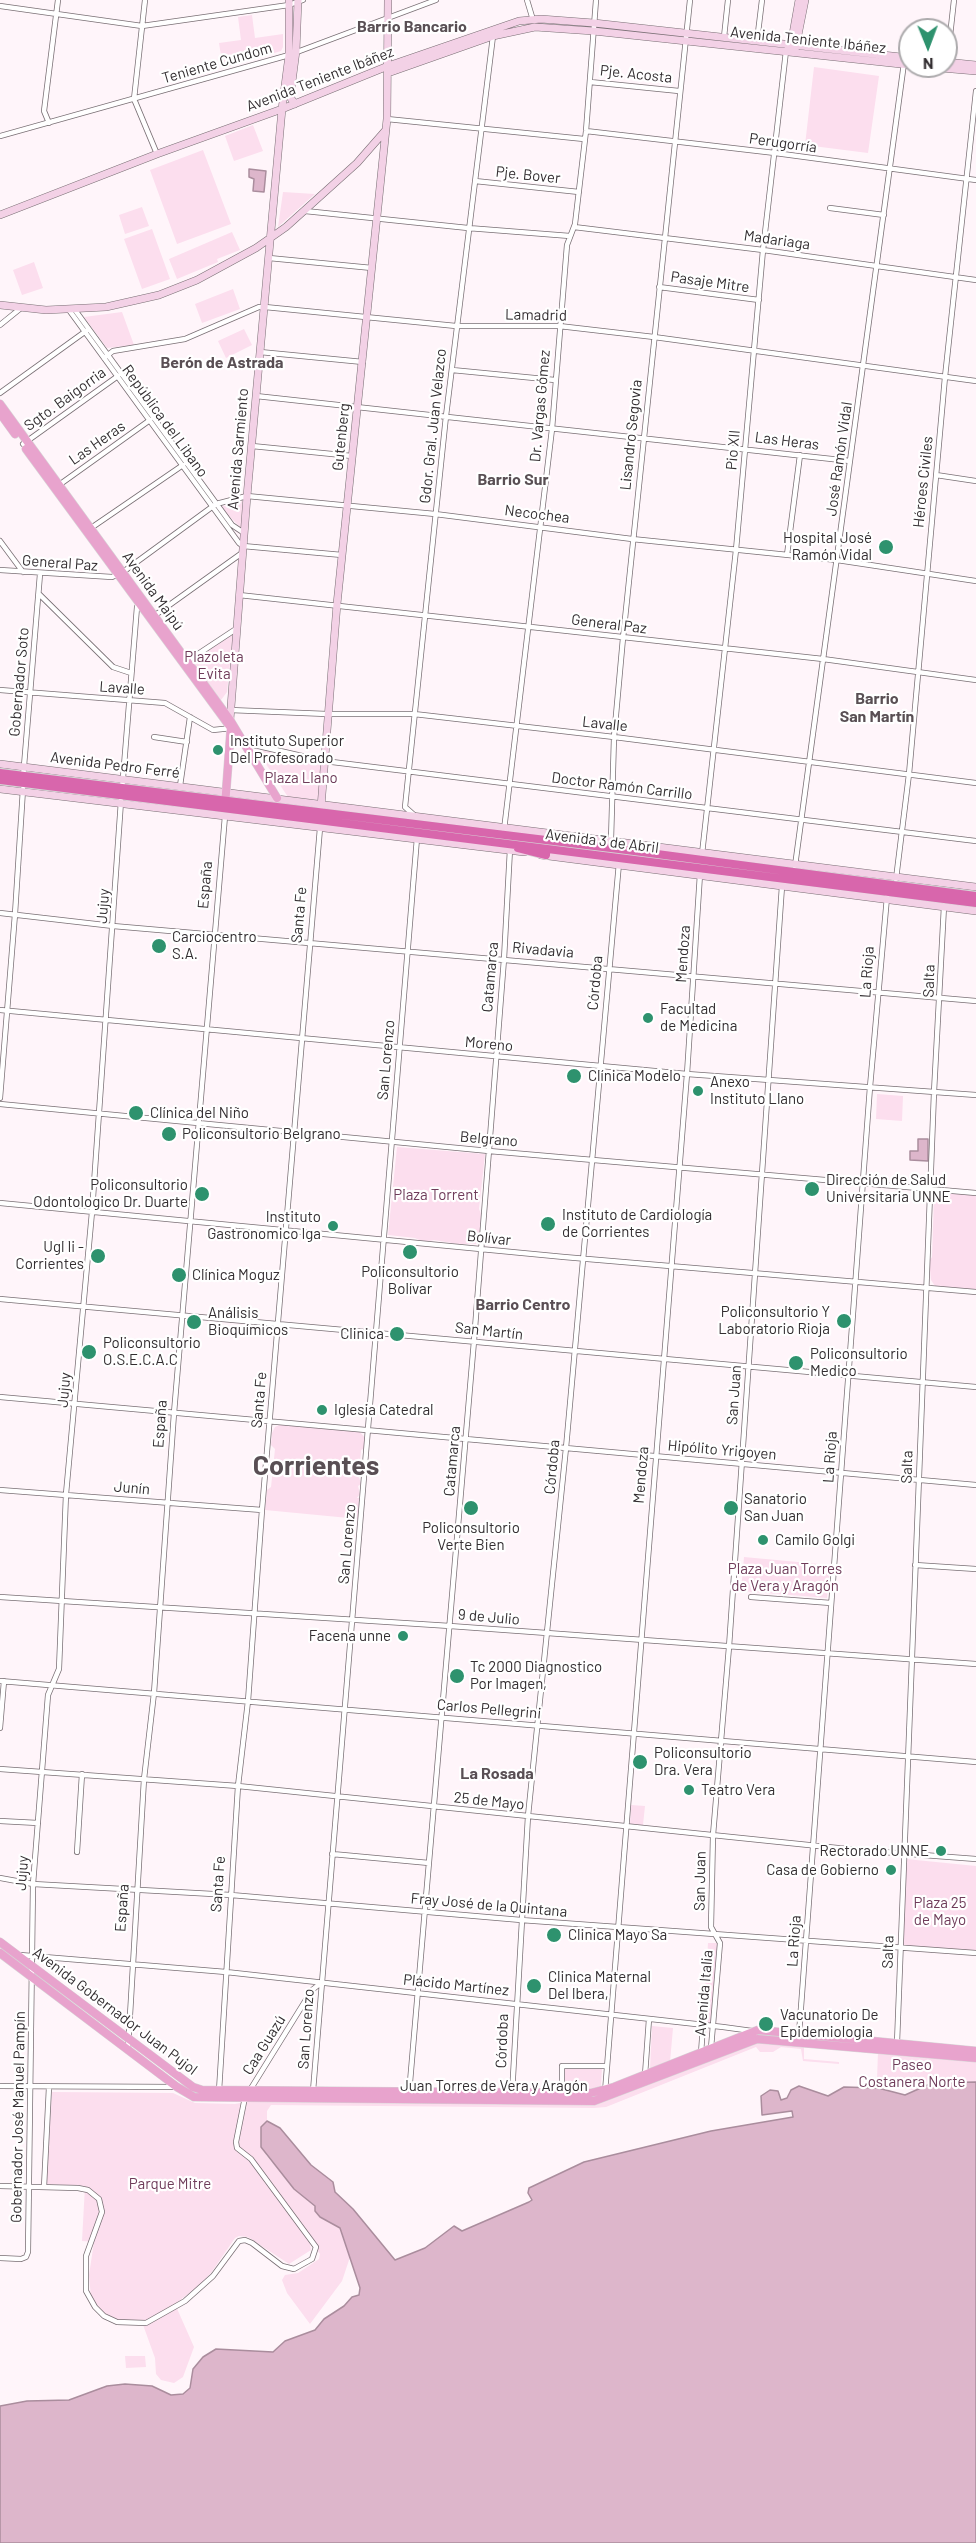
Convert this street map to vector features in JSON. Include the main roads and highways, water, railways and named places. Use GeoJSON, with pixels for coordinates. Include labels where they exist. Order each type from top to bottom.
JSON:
{"type":"FeatureCollection","features":[{"type":"Feature","properties":{"kind":"highway","name":"Avenida Pedro Ferré"},"geometry":{"type":"LineString","coordinates":[[0,773],[24,779],[226,804]]}},
{"type":"Feature","properties":{"kind":"highway","name":"Avenida Pedro Ferré"},"geometry":{"type":"LineString","coordinates":[[0,780],[24,779]]}},
{"type":"Feature","properties":{"kind":"highway","name":"Avenida 3 de Abril"},"geometry":{"type":"LineString","coordinates":[[226,804],[417,831],[506,839],[619,856],[792,871],[889,892],[976,899]]}},
{"type":"Feature","properties":{"kind":"highway","name":"Avenida 3 de Abril"},"geometry":{"type":"LineString","coordinates":[[417,831],[452,828],[499,829],[506,839]]}},
{"type":"Feature","properties":{"kind":"highway"},"geometry":{"type":"LineString","coordinates":[[506,839],[514,848],[546,855]]}},
{"type":"Feature","properties":{"kind":"main road","name":"Gutenberg"},"geometry":{"type":"LineString","coordinates":[[321,816],[337,604],[387,119],[388,0]]}},
{"type":"Feature","properties":{"kind":"main road"},"geometry":{"type":"LineString","coordinates":[[792,49],[799,0]]}},
{"type":"Feature","properties":{"kind":"main road"},"geometry":{"type":"LineString","coordinates":[[792,49],[805,0]]}},
{"type":"Feature","properties":{"kind":"main road"},"geometry":{"type":"LineString","coordinates":[[295,104],[290,97],[300,1]]}},
{"type":"Feature","properties":{"kind":"main road"},"geometry":{"type":"LineString","coordinates":[[289,2],[293,53]]}},
{"type":"Feature","properties":{"kind":"main road","name":"Avenida Teniente Ibáñez"},"geometry":{"type":"LineString","coordinates":[[0,215],[490,30],[534,23],[594,27],[898,61]]}},
{"type":"Feature","properties":{"kind":"main road","name":"Avenida Teniente Ibáñez"},"geometry":{"type":"LineString","coordinates":[[388,69],[534,23]]}},
{"type":"Feature","properties":{"kind":"main road","name":"Avenida Teniente Ibáñez"},"geometry":{"type":"LineString","coordinates":[[686,37],[724,37],[792,49]]}},
{"type":"Feature","properties":{"kind":"main road","name":"Avenida Sarmiento"},"geometry":{"type":"LineString","coordinates":[[226,804],[232,725],[230,710],[247,496],[282,109],[293,53]]}},
{"type":"Feature","properties":{"kind":"main road"},"geometry":{"type":"LineString","coordinates":[[958,64],[976,65]]}},
{"type":"Feature","properties":{"kind":"main road"},"geometry":{"type":"LineString","coordinates":[[958,67],[976,71]]}},
{"type":"Feature","properties":{"kind":"main road"},"geometry":{"type":"LineString","coordinates":[[0,305],[21,309],[72,310],[135,302],[177,289],[225,267],[270,239],[305,211],[357,163],[386,131]]}},
{"type":"Feature","properties":{"kind":"main road","name":"Avenida Maipú"},"geometry":{"type":"LineString","coordinates":[[0,404],[56,487],[232,725],[278,798]]}},
{"type":"Feature","properties":{"kind":"main road","name":"Avenida Maipú"},"geometry":{"type":"LineString","coordinates":[[0,413],[25,442]]}},
{"type":"Feature","properties":{"kind":"main road"},"geometry":{"type":"LineString","coordinates":[[229,754],[234,749],[242,748],[266,779]]}},
{"type":"Feature","properties":{"kind":"main road","name":"Avenida Pedro Ferré"},"geometry":{"type":"LineString","coordinates":[[0,764],[24,779],[226,804]]}},
{"type":"Feature","properties":{"kind":"main road","name":"Avenida Pedro Ferré"},"geometry":{"type":"LineString","coordinates":[[0,789],[24,779]]}},
{"type":"Feature","properties":{"kind":"main road","name":"Avenida Pedro Ferré"},"geometry":{"type":"LineString","coordinates":[[122,791],[180,786],[226,804]]}},
{"type":"Feature","properties":{"kind":"main road","name":"Avenida 3 de Abril"},"geometry":{"type":"LineString","coordinates":[[226,804],[278,798],[321,816],[417,831]]}},
{"type":"Feature","properties":{"kind":"main road"},"geometry":{"type":"LineString","coordinates":[[226,804],[273,822],[321,816]]}},
{"type":"Feature","properties":{"kind":"main road","name":"Avenida 3 de Abril"},"geometry":{"type":"LineString","coordinates":[[321,816],[413,815],[506,839],[611,840],[782,886],[889,892]]}},
{"type":"Feature","properties":{"kind":"main road","name":"Avenida 3 de Abril"},"geometry":{"type":"LineString","coordinates":[[546,855],[619,856],[792,871],[898,876],[945,895],[976,899]]}},
{"type":"Feature","properties":{"kind":"main road","name":"Avenida Gobernador Juan Pujol"},"geometry":{"type":"LineString","coordinates":[[0,1942],[193,2086],[219,2094]]}},
{"type":"Feature","properties":{"kind":"main road","name":"Avenida Gobernador Juan Pujol"},"geometry":{"type":"LineString","coordinates":[[2,1955],[177,2087],[194,2097],[219,2094]]}},
{"type":"Feature","properties":{"kind":"main road","name":"Plácido Martínez"},"geometry":{"type":"LineString","coordinates":[[752,2031],[897,2052],[976,2051]]}},
{"type":"Feature","properties":{"kind":"main road","name":"Juan Torres de Vera y Aragón"},"geometry":{"type":"LineString","coordinates":[[219,2094],[603,2099],[701,2057],[711,2049],[752,2031]]}},
{"type":"Feature","properties":{"kind":"main road","name":"Plácido Martínez"},"geometry":{"type":"LineString","coordinates":[[757,2038],[897,2043],[927,2051],[976,2058]]}},
{"type":"Feature","properties":{"kind":"main road","name":"Juan Torres de Vera y Aragón"},"geometry":{"type":"LineString","coordinates":[[512,2097],[591,2093],[605,2090],[645,2074],[701,2057],[711,2058],[757,2038]]}},
{"type":"Feature","properties":{"kind":"place","name":"Hospital José Ramón Vidal"},"geometry":{"type":"Point","coordinates":[886,547]}},
{"type":"Feature","properties":{"kind":"place","name":"Instituto Superior Del Profesorado"},"geometry":{"type":"Point","coordinates":[218,750]}},
{"type":"Feature","properties":{"kind":"place","name":"Carciocentro S.A."},"geometry":{"type":"Point","coordinates":[159,946]}},
{"type":"Feature","properties":{"kind":"place","name":"Facultad de Medicina"},"geometry":{"type":"Point","coordinates":[648,1018]}},
{"type":"Feature","properties":{"kind":"place","name":"Clínica Modelo"},"geometry":{"type":"Point","coordinates":[574,1076]}},
{"type":"Feature","properties":{"kind":"place","name":"Anexo Instituto Llano"},"geometry":{"type":"Point","coordinates":[698,1091]}},
{"type":"Feature","properties":{"kind":"place","name":"Clínica del Niño"},"geometry":{"type":"Point","coordinates":[136,1113]}},
{"type":"Feature","properties":{"kind":"place","name":"Policonsultorio Belgrano"},"geometry":{"type":"Point","coordinates":[169,1134]}},
{"type":"Feature","properties":{"kind":"place","name":"Dirección de Salud Universitaria UNNE"},"geometry":{"type":"Point","coordinates":[812,1189]}},
{"type":"Feature","properties":{"kind":"place","name":"Policonsultorio Odontologico Dr. Duarte"},"geometry":{"type":"Point","coordinates":[202,1194]}},
{"type":"Feature","properties":{"kind":"place","name":"Instituto de Cardiología de Corrientes"},"geometry":{"type":"Point","coordinates":[548,1224]}},
{"type":"Feature","properties":{"kind":"place","name":"Instituto Gastronomico Iga"},"geometry":{"type":"Point","coordinates":[333,1226]}},
{"type":"Feature","properties":{"kind":"place","name":"Policonsultorio Bolívar"},"geometry":{"type":"Point","coordinates":[410,1252]}},
{"type":"Feature","properties":{"kind":"place","name":"Ugl Ii - Corrientes"},"geometry":{"type":"Point","coordinates":[98,1256]}},
{"type":"Feature","properties":{"kind":"place","name":"Clínica Moguz"},"geometry":{"type":"Point","coordinates":[179,1275]}},
{"type":"Feature","properties":{"kind":"place","name":"Policonsultorio Y Laboratorio Rioja"},"geometry":{"type":"Point","coordinates":[844,1321]}},
{"type":"Feature","properties":{"kind":"place","name":"Análisis Bioquímicos"},"geometry":{"type":"Point","coordinates":[194,1322]}},
{"type":"Feature","properties":{"kind":"place","name":"Clinica"},"geometry":{"type":"Point","coordinates":[397,1334]}},
{"type":"Feature","properties":{"kind":"place","name":"Policonsultorio O.S.E.C.A.C"},"geometry":{"type":"Point","coordinates":[89,1352]}},
{"type":"Feature","properties":{"kind":"place","name":"Policonsultorio Medico"},"geometry":{"type":"Point","coordinates":[796,1363]}},
{"type":"Feature","properties":{"kind":"place","name":"Iglesia Catedral"},"geometry":{"type":"Point","coordinates":[322,1410]}},
{"type":"Feature","properties":{"kind":"place","name":"Policonsultorio Verte Bien"},"geometry":{"type":"Point","coordinates":[471,1508]}},
{"type":"Feature","properties":{"kind":"place","name":"Sanatorio San Juan"},"geometry":{"type":"Point","coordinates":[731,1508]}},
{"type":"Feature","properties":{"kind":"place","name":"Camilo Golgi"},"geometry":{"type":"Point","coordinates":[763,1540]}},
{"type":"Feature","properties":{"kind":"place","name":"Facena unne"},"geometry":{"type":"Point","coordinates":[403,1636]}},
{"type":"Feature","properties":{"kind":"place","name":"Tc 2000 Diagnostico Por Imagen,"},"geometry":{"type":"Point","coordinates":[457,1676]}},
{"type":"Feature","properties":{"kind":"place","name":"Policonsultorio Dra. Vera"},"geometry":{"type":"Point","coordinates":[640,1762]}},
{"type":"Feature","properties":{"kind":"place","name":"Teatro Vera"},"geometry":{"type":"Point","coordinates":[689,1790]}},
{"type":"Feature","properties":{"kind":"place","name":"Rectorado UNNE"},"geometry":{"type":"Point","coordinates":[941,1851]}},
{"type":"Feature","properties":{"kind":"place","name":"Casa de Gobierno"},"geometry":{"type":"Point","coordinates":[891,1870]}},
{"type":"Feature","properties":{"kind":"place","name":"Clinica Mayo Sa"},"geometry":{"type":"Point","coordinates":[554,1935]}},
{"type":"Feature","properties":{"kind":"place","name":"Clinica Maternal Del Ibera,"},"geometry":{"type":"Point","coordinates":[534,1986]}},
{"type":"Feature","properties":{"kind":"place","name":"Vacunatorio De Epidemiologia"},"geometry":{"type":"Point","coordinates":[766,2024]}},
{"type":"Feature","properties":{"kind":"district","name":"Barrio Bancario"},"geometry":{"type":"Point","coordinates":[412,27]}},
{"type":"Feature","properties":{"kind":"district","name":"Berón de Astrada"},"geometry":{"type":"Point","coordinates":[222,363]}},
{"type":"Feature","properties":{"kind":"district","name":"Barrio Sur"},"geometry":{"type":"Point","coordinates":[513,480]}},
{"type":"Feature","properties":{"kind":"district","name":"Barrio San Martín"},"geometry":{"type":"Point","coordinates":[877,708]}},
{"type":"Feature","properties":{"kind":"district","name":"Barrio Centro"},"geometry":{"type":"Point","coordinates":[523,1305]}},
{"type":"Feature","properties":{"kind":"district","name":"Corrientes"},"geometry":{"type":"Point","coordinates":[316,1466]}},
{"type":"Feature","properties":{"kind":"district","name":"La Rosada"},"geometry":{"type":"Point","coordinates":[497,1774]}},
{"type":"Feature","properties":{"kind":"park label","name":"Plazoleta Evita"},"geometry":{"type":"Point","coordinates":[214,666]}},
{"type":"Feature","properties":{"kind":"park label","name":"Plaza Llano"},"geometry":{"type":"Point","coordinates":[301,778]}},
{"type":"Feature","properties":{"kind":"park label","name":"Plaza Torrent"},"geometry":{"type":"Point","coordinates":[436,1195]}},
{"type":"Feature","properties":{"kind":"park label","name":"Plaza Juan Torres de Vera y Aragón"},"geometry":{"type":"Point","coordinates":[785,1578]}},
{"type":"Feature","properties":{"kind":"park label","name":"Plaza 25 de Mayo"},"geometry":{"type":"Point","coordinates":[940,1912]}},
{"type":"Feature","properties":{"kind":"park label","name":"Paseo Costanera Norte"},"geometry":{"type":"Point","coordinates":[912,2074]}},
{"type":"Feature","properties":{"kind":"park label","name":"Parque Mitre"},"geometry":{"type":"Point","coordinates":[170,2184]}}]}
